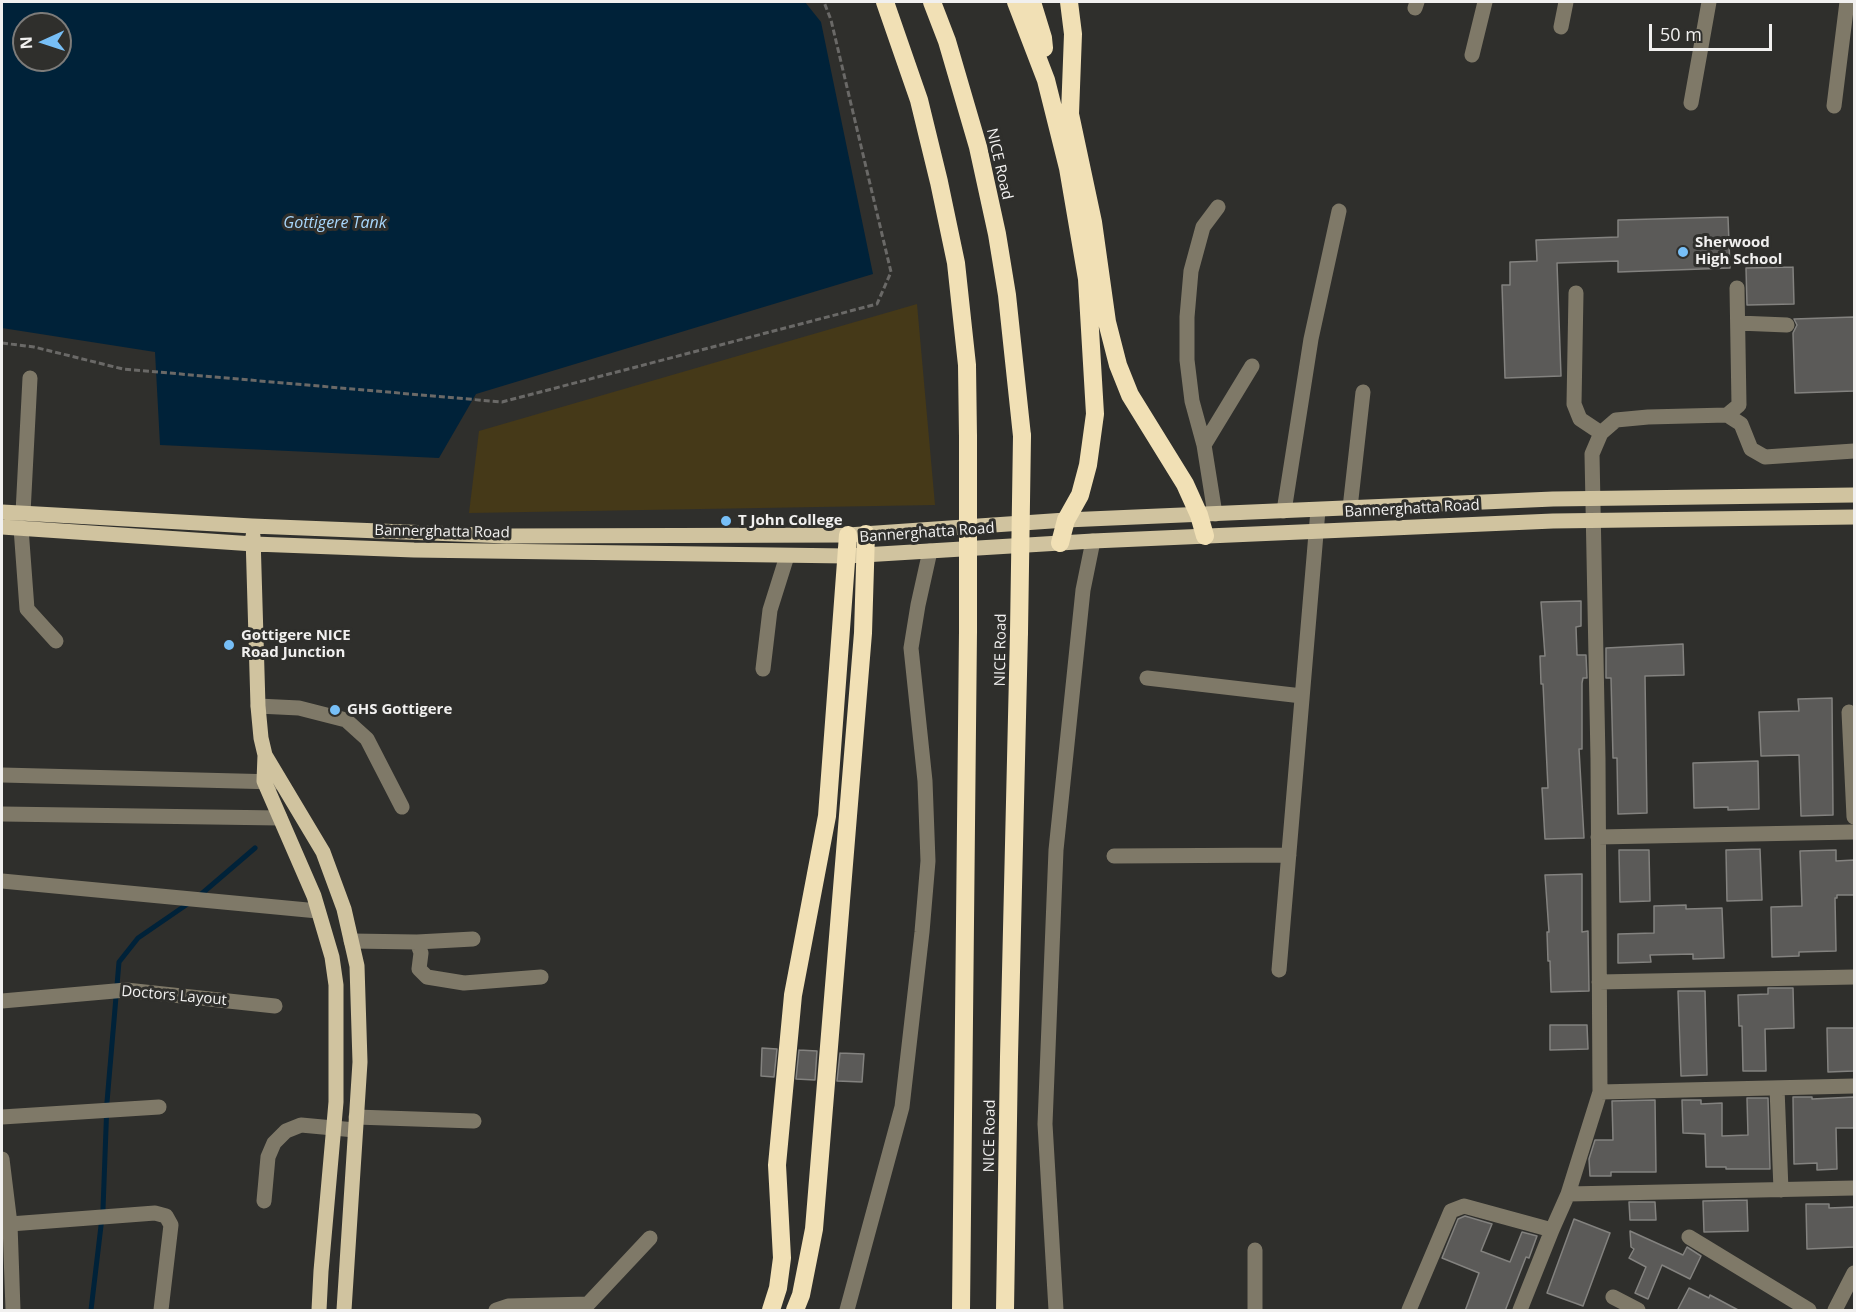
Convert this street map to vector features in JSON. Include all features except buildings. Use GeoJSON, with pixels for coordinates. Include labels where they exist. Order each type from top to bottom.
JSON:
{"type":"FeatureCollection","features":[{"type":"Feature","properties":{"kind":"highway","name":"NICE Road"},"geometry":{"type":"LineString","coordinates":[[885,2],[919,100],[939,182],[956,263],[967,365],[968,631],[961,1311]]}},
{"type":"Feature","properties":{"kind":"highway","name":"NICE Road"},"geometry":{"type":"LineString","coordinates":[[932,2],[947,41],[978,147],[997,234],[1007,295],[1022,436],[1005,1311]]}},
{"type":"Feature","properties":{"kind":"highway"},"geometry":{"type":"LineString","coordinates":[[1017,2],[1046,80],[1063,116],[1091,210],[1107,322],[1118,365],[1130,395],[1185,484],[1207,514],[1205,536]]}},
{"type":"Feature","properties":{"kind":"highway"},"geometry":{"type":"LineString","coordinates":[[1032,2],[1043,38],[1046,80]]}},
{"type":"Feature","properties":{"kind":"highway"},"geometry":{"type":"LineString","coordinates":[[1060,543],[1066,520],[1080,495],[1088,465],[1095,414],[1087,279],[1068,168],[1063,116],[1073,34],[1069,2]]}},
{"type":"Feature","properties":{"kind":"highway"},"geometry":{"type":"LineString","coordinates":[[795,1311],[801,1295],[814,1229],[862,645],[866,556],[857,534]]}},
{"type":"Feature","properties":{"kind":"highway"},"geometry":{"type":"LineString","coordinates":[[771,1311],[778,1288],[782,1258],[777,1165],[793,995],[827,816],[847,556],[857,534]]}},
{"type":"Feature","properties":{"kind":"main road","name":"Bannerghatta Road"},"geometry":{"type":"LineString","coordinates":[[2,527],[22,521],[252,526],[507,536],[857,534],[1066,520],[1592,498],[1854,495]]}},
{"type":"Feature","properties":{"kind":"main road","name":"Bannerghatta Road"},"geometry":{"type":"LineString","coordinates":[[2,512],[22,521],[254,544],[414,550],[787,556],[866,556],[1093,541],[1592,520],[1854,517]]}},
{"type":"Feature","properties":{"kind":"main road"},"geometry":{"type":"LineString","coordinates":[[252,526],[258,706],[265,756],[264,780],[318,910],[332,957],[336,985],[336,1102],[319,1311]]}},
{"type":"Feature","properties":{"kind":"main road"},"geometry":{"type":"LineString","coordinates":[[265,756],[323,852],[344,909],[357,966],[360,1062],[344,1311]]}},
{"type":"Feature","properties":{"kind":"street"},"geometry":{"type":"LineString","coordinates":[[1472,55],[1485,2]]}},
{"type":"Feature","properties":{"kind":"street"},"geometry":{"type":"LineString","coordinates":[[1561,27],[1566,2]]}},
{"type":"Feature","properties":{"kind":"street"},"geometry":{"type":"LineString","coordinates":[[1690,103],[1709,2]]}},
{"type":"Feature","properties":{"kind":"street"},"geometry":{"type":"LineString","coordinates":[[1834,106],[1847,2]]}},
{"type":"Feature","properties":{"kind":"street"},"geometry":{"type":"LineString","coordinates":[[1207,514],[1204,446],[1192,401],[1187,360],[1187,317],[1191,271],[1203,226],[1218,207]]}},
{"type":"Feature","properties":{"kind":"street"},"geometry":{"type":"LineString","coordinates":[[1284,512],[1311,339],[1340,211]]}},
{"type":"Feature","properties":{"kind":"street"},"geometry":{"type":"LineString","coordinates":[[1727,415],[1739,405],[1737,288]]}},
{"type":"Feature","properties":{"kind":"street"},"geometry":{"type":"LineString","coordinates":[[1576,293],[1574,404],[1580,419],[1600,433]]}},
{"type":"Feature","properties":{"kind":"street"},"geometry":{"type":"LineString","coordinates":[[1738,323],[1787,325]]}},
{"type":"Feature","properties":{"kind":"street"},"geometry":{"type":"LineString","coordinates":[[1204,446],[1252,366]]}},
{"type":"Feature","properties":{"kind":"street"},"geometry":{"type":"LineString","coordinates":[[30,378],[22,521],[27,609],[56,642]]}},
{"type":"Feature","properties":{"kind":"street"},"geometry":{"type":"LineString","coordinates":[[1350,508],[1363,392]]}},
{"type":"Feature","properties":{"kind":"street"},"geometry":{"type":"LineString","coordinates":[[1520,1311],[1568,1194],[1600,1092],[1592,454],[1600,433],[1616,420],[1727,415],[1741,424],[1752,449],[1765,457],[1854,451]]}},
{"type":"Feature","properties":{"kind":"street"},"geometry":{"type":"LineString","coordinates":[[1279,970],[1318,510]]}},
{"type":"Feature","properties":{"kind":"street"},"geometry":{"type":"LineString","coordinates":[[1056,1311],[1045,1124],[1056,850],[1083,590],[1093,541]]}},
{"type":"Feature","properties":{"kind":"street"},"geometry":{"type":"LineString","coordinates":[[847,1311],[902,1107],[914,1002],[928,861],[925,781],[911,648],[930,551]]}},
{"type":"Feature","properties":{"kind":"street"},"geometry":{"type":"LineString","coordinates":[[763,669],[770,610],[787,556]]}},
{"type":"Feature","properties":{"kind":"street"},"geometry":{"type":"LineString","coordinates":[[1147,678],[1302,696]]}},
{"type":"Feature","properties":{"kind":"street"},"geometry":{"type":"LineString","coordinates":[[258,706],[299,708],[346,720],[367,739],[402,807]]}},
{"type":"Feature","properties":{"kind":"street"},"geometry":{"type":"LineString","coordinates":[[1849,712],[1854,817]]}},
{"type":"Feature","properties":{"kind":"street"},"geometry":{"type":"LineString","coordinates":[[2,775],[106,779],[264,780],[283,783]]}},
{"type":"Feature","properties":{"kind":"street"},"geometry":{"type":"LineString","coordinates":[[2,814],[280,818]]}},
{"type":"Feature","properties":{"kind":"street"},"geometry":{"type":"LineString","coordinates":[[1598,837],[1854,832]]}},
{"type":"Feature","properties":{"kind":"street"},"geometry":{"type":"LineString","coordinates":[[1114,856],[1289,855]]}},
{"type":"Feature","properties":{"kind":"street"},"geometry":{"type":"LineString","coordinates":[[2,881],[318,910]]}},
{"type":"Feature","properties":{"kind":"street"},"geometry":{"type":"LineString","coordinates":[[351,941],[417,942],[473,939]]}},
{"type":"Feature","properties":{"kind":"street"},"geometry":{"type":"LineString","coordinates":[[417,942],[421,953],[419,969],[427,977],[464,983],[541,976]]}},
{"type":"Feature","properties":{"kind":"street"},"geometry":{"type":"LineString","coordinates":[[1599,982],[1854,977]]}},
{"type":"Feature","properties":{"kind":"street","name":"Doctors Layout"},"geometry":{"type":"LineString","coordinates":[[2,1001],[116,991],[275,1006]]}},
{"type":"Feature","properties":{"kind":"street"},"geometry":{"type":"LineString","coordinates":[[1600,1092],[1854,1086]]}},
{"type":"Feature","properties":{"kind":"street"},"geometry":{"type":"LineString","coordinates":[[1777,1088],[1781,1190]]}},
{"type":"Feature","properties":{"kind":"street"},"geometry":{"type":"LineString","coordinates":[[2,1117],[159,1107]]}},
{"type":"Feature","properties":{"kind":"street"},"geometry":{"type":"LineString","coordinates":[[264,1201],[268,1157],[274,1143],[286,1131],[301,1125],[333,1129],[356,1123],[474,1121]]}},
{"type":"Feature","properties":{"kind":"street"},"geometry":{"type":"LineString","coordinates":[[2,1164],[10,1224],[13,1311]]}},
{"type":"Feature","properties":{"kind":"street"},"geometry":{"type":"LineString","coordinates":[[1568,1194],[1854,1188]]}},
{"type":"Feature","properties":{"kind":"street"},"geometry":{"type":"LineString","coordinates":[[1409,1311],[1451,1211],[1464,1206],[1552,1230]]}},
{"type":"Feature","properties":{"kind":"street"},"geometry":{"type":"LineString","coordinates":[[10,1224],[155,1213],[166,1216],[171,1225],[161,1311]]}},
{"type":"Feature","properties":{"kind":"street"},"geometry":{"type":"LineString","coordinates":[[496,1311],[508,1306],[588,1304],[650,1238]]}},
{"type":"Feature","properties":{"kind":"street"},"geometry":{"type":"LineString","coordinates":[[1689,1238],[1809,1311]]}},
{"type":"Feature","properties":{"kind":"street"},"geometry":{"type":"LineString","coordinates":[[1255,1250],[1255,1311]]}},
{"type":"Feature","properties":{"kind":"street"},"geometry":{"type":"LineString","coordinates":[[1835,1311],[1854,1273]]}},
{"type":"Feature","properties":{"kind":"street"},"geometry":{"type":"LineString","coordinates":[[1613,1297],[1638,1311]]}},
{"type":"Feature","properties":{"kind":"path"},"geometry":{"type":"LineString","coordinates":[[2,343],[34,347],[123,369],[502,402],[877,304],[891,272],[831,20],[824,2]]}},
{"type":"Feature","properties":{"kind":"shaded area"},"geometry":{"type":"Polygon","coordinates":[[[917,304],[935,505],[469,513],[479,431],[917,304]]]}},
{"type":"Feature","properties":{"kind":"water","name":"Gottigere Tank"},"geometry":{"type":"Polygon","coordinates":[[[2,2],[805,2],[821,22],[873,274],[476,394],[439,458],[160,445],[155,352],[2,328],[2,2]]]}},
{"type":"Feature","properties":{"kind":"waterway"},"geometry":{"type":"LineString","coordinates":[[199,896],[255,848]]}},
{"type":"Feature","properties":{"kind":"waterway"},"geometry":{"type":"LineString","coordinates":[[91,1310],[103,1209],[107,1102],[119,962],[138,938],[189,903]]}},
{"type":"Feature","properties":{"kind":"place","name":"Sherwood High School"},"geometry":{"type":"Point","coordinates":[1683,252]}},
{"type":"Feature","properties":{"kind":"place","name":"T John College"},"geometry":{"type":"Point","coordinates":[726,521]}},
{"type":"Feature","properties":{"kind":"place","name":"Gottigere NICE Road Junction"},"geometry":{"type":"Point","coordinates":[229,645]}},
{"type":"Feature","properties":{"kind":"place","name":"GHS Gottigere"},"geometry":{"type":"Point","coordinates":[335,710]}}]}
